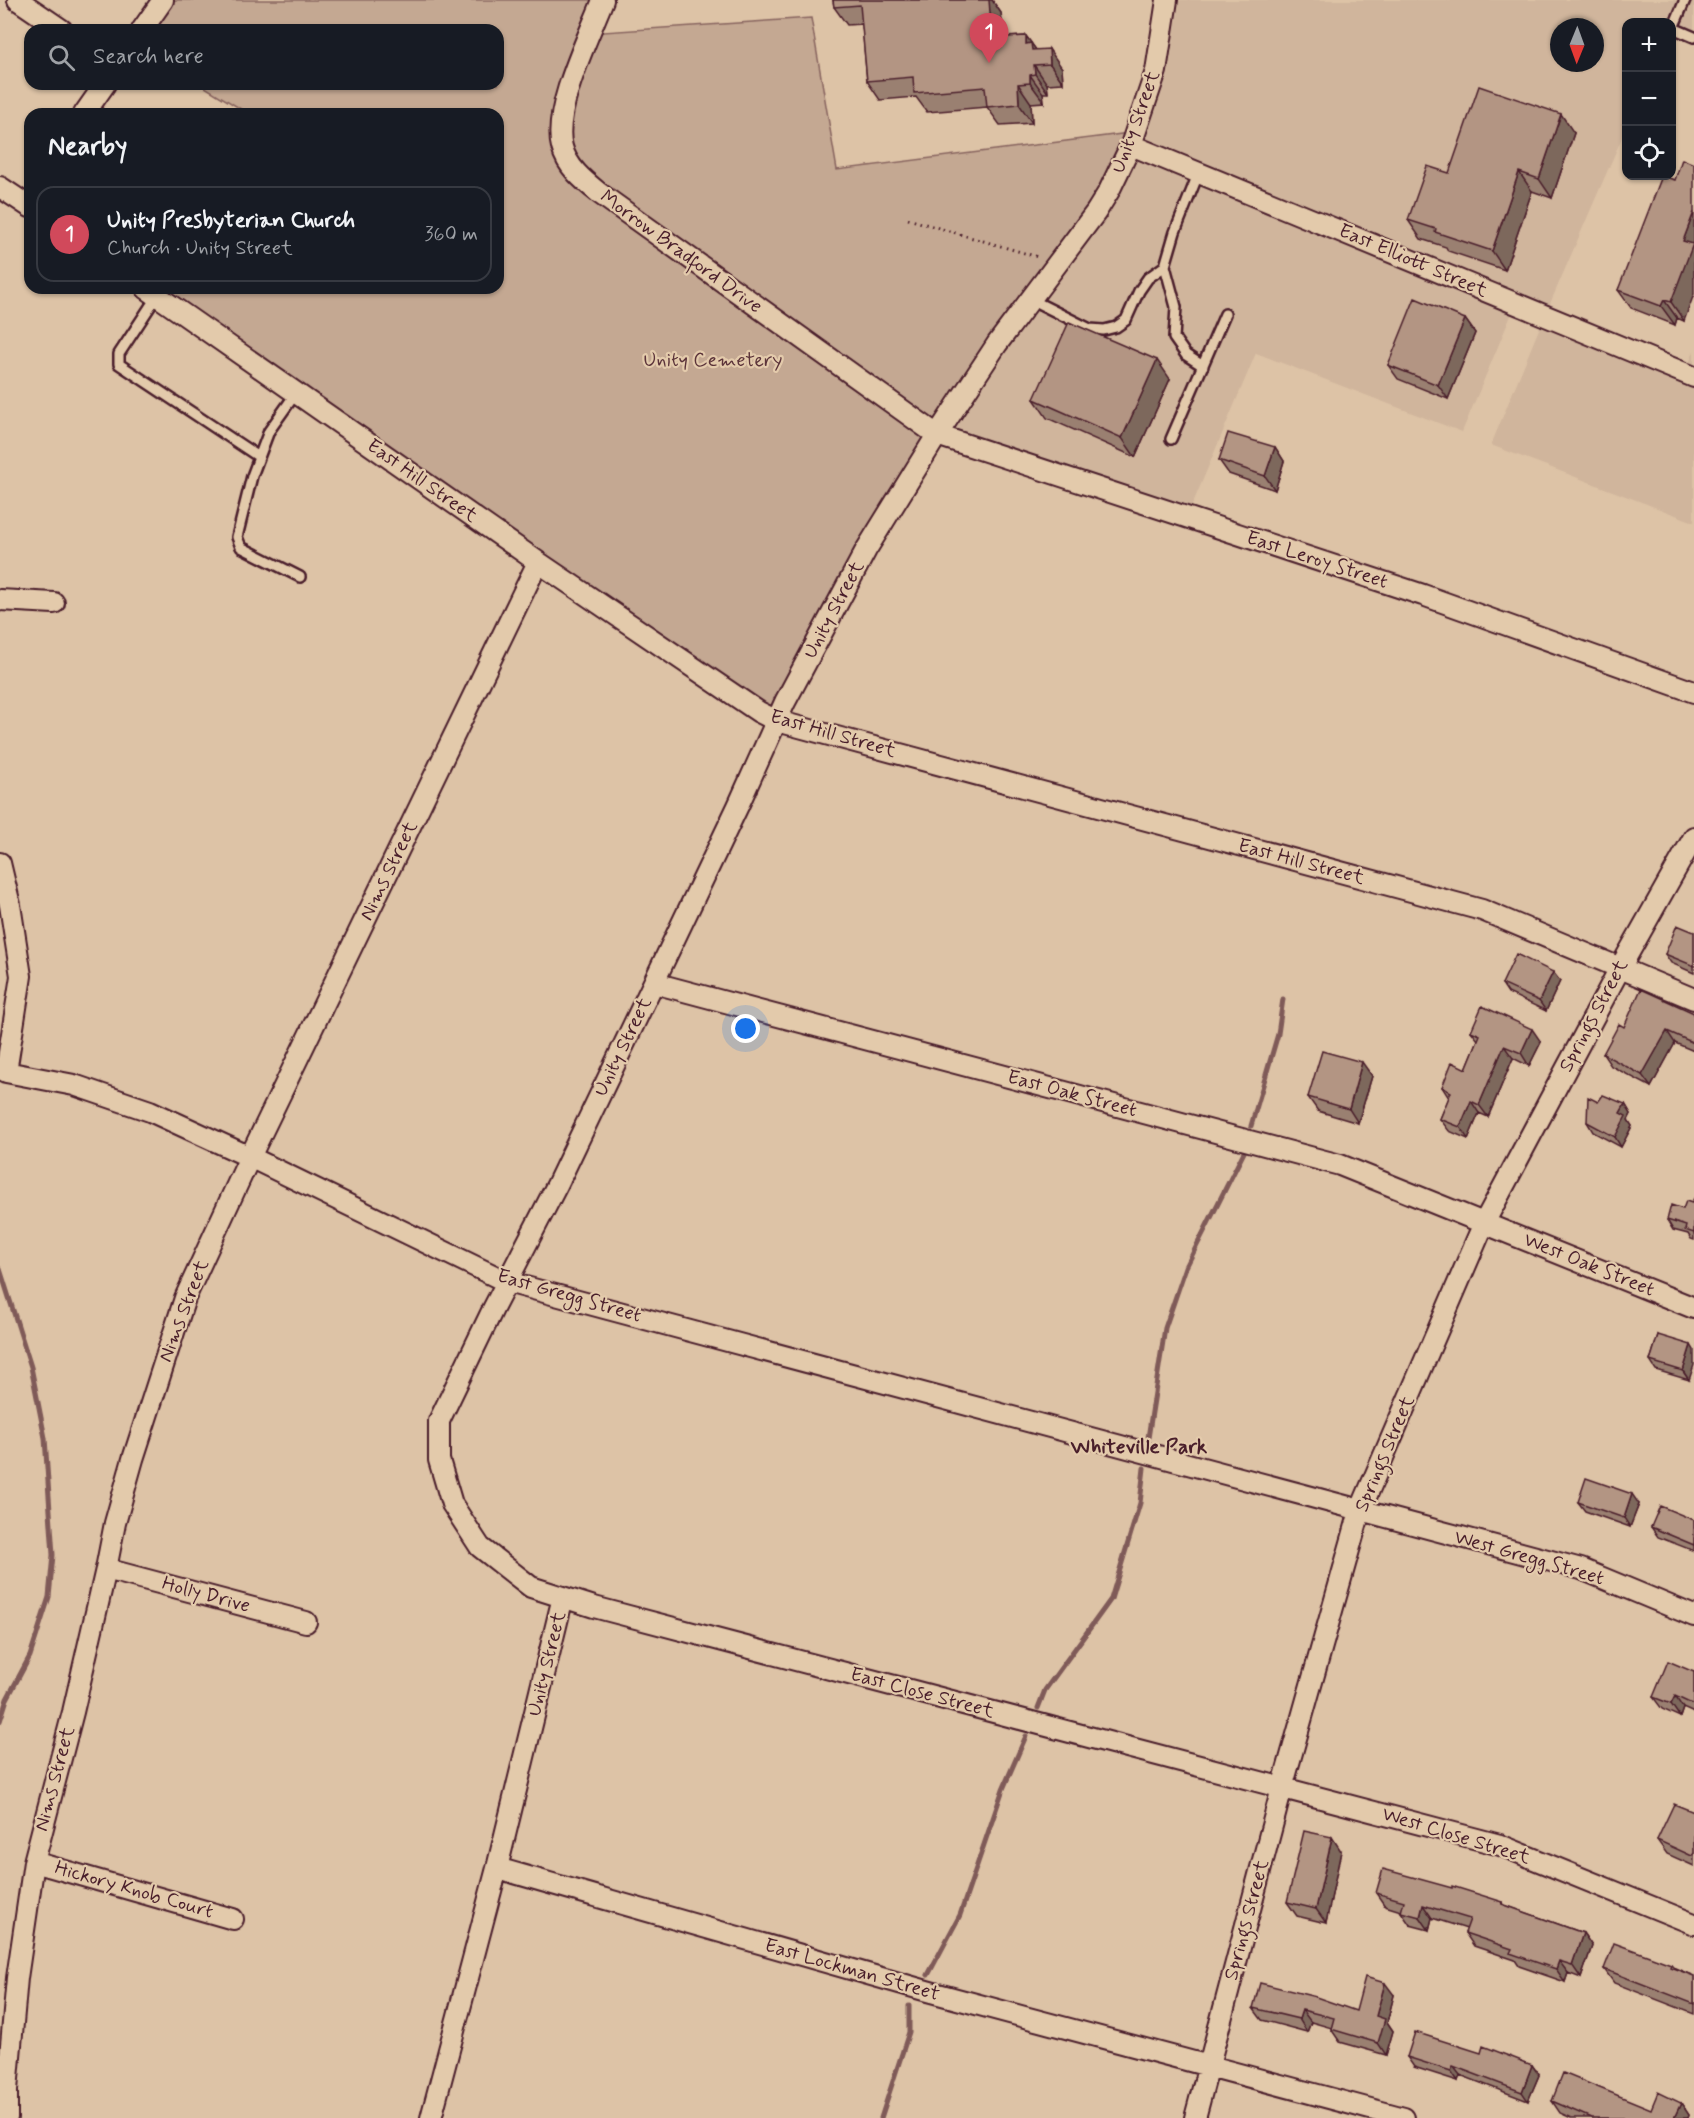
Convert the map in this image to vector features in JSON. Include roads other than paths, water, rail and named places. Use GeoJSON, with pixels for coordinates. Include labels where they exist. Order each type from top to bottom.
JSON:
{"type":"FeatureCollection","features":[{"type":"Feature","properties":{"kind":"street"},"geometry":{"type":"LineString","coordinates":[[18,0],[53,24]]}},
{"type":"Feature","properties":{"kind":"street"},"geometry":{"type":"LineString","coordinates":[[146,24],[163,0]]}},
{"type":"Feature","properties":{"kind":"street","name":"Morrow Bradford Drive"},"geometry":{"type":"LineString","coordinates":[[603,0],[564,104],[560,126],[561,146],[569,163],[581,179],[937,435]]}},
{"type":"Feature","properties":{"kind":"street","name":"Unity Street"},"geometry":{"type":"LineString","coordinates":[[431,2118],[497,1868],[563,1597],[531,1587],[480,1547],[452,1504],[439,1460],[440,1421],[557,1185],[777,721],[866,550],[937,435],[1030,299],[1109,192],[1131,145],[1155,71],[1167,0]]}},
{"type":"Feature","properties":{"kind":"street"},"geometry":{"type":"LineString","coordinates":[[88,108],[101,90]]}},
{"type":"Feature","properties":{"kind":"street","name":"East Elliott Street"},"geometry":{"type":"LineString","coordinates":[[1131,145],[1694,377]]}},
{"type":"Feature","properties":{"kind":"street"},"geometry":{"type":"LineString","coordinates":[[0,187],[24,199]]}},
{"type":"Feature","properties":{"kind":"street","name":"East Hill Street"},"geometry":{"type":"LineString","coordinates":[[155,294],[538,562],[759,712],[777,721],[1482,910],[1694,999]]}},
{"type":"Feature","properties":{"kind":"street","name":"East Leroy Street"},"geometry":{"type":"LineString","coordinates":[[937,435],[1423,595],[1694,692]]}},
{"type":"Feature","properties":{"kind":"street","name":"Nims Street"},"geometry":{"type":"LineString","coordinates":[[7,2118],[7,2090],[17,1978],[34,1862],[73,1712],[115,1523],[133,1459],[185,1298],[250,1157],[538,562]]}},
{"type":"Feature","properties":{"kind":"street"},"geometry":{"type":"LineString","coordinates":[[0,600],[54,603]]}},
{"type":"Feature","properties":{"kind":"street","name":"Springs Street"},"geometry":{"type":"LineString","coordinates":[[1195,2118],[1282,1788],[1360,1511],[1484,1223],[1620,968],[1694,837]]}},
{"type":"Feature","properties":{"kind":"street","name":"East Gregg Street"},"geometry":{"type":"LineString","coordinates":[[0,863],[10,905],[21,976],[6,1072],[74,1085],[150,1111],[507,1282],[1360,1511]]}},
{"type":"Feature","properties":{"kind":"street","name":"East Oak Street"},"geometry":{"type":"LineString","coordinates":[[654,982],[1340,1165],[1484,1223]]}},
{"type":"Feature","properties":{"kind":"street","name":"West Oak Street"},"geometry":{"type":"LineString","coordinates":[[1484,1223],[1694,1308]]}},
{"type":"Feature","properties":{"kind":"street","name":"West Gregg Street"},"geometry":{"type":"LineString","coordinates":[[1360,1511],[1581,1569],[1694,1616]]}},
{"type":"Feature","properties":{"kind":"street","name":"Holly Drive"},"geometry":{"type":"LineString","coordinates":[[106,1569],[306,1622]]}},
{"type":"Feature","properties":{"kind":"street","name":"East Close Street"},"geometry":{"type":"LineString","coordinates":[[563,1597],[1282,1788]]}},
{"type":"Feature","properties":{"kind":"street","name":"West Close Street"},"geometry":{"type":"LineString","coordinates":[[1282,1788],[1500,1845],[1694,1924]]}},
{"type":"Feature","properties":{"kind":"street","name":"Hickory Knob Court"},"geometry":{"type":"LineString","coordinates":[[34,1862],[233,1919]]}},
{"type":"Feature","properties":{"kind":"street","name":"East Lockman Street"},"geometry":{"type":"LineString","coordinates":[[497,1868],[927,1991],[1404,2118]]}},
{"type":"Feature","properties":{"kind":"lane"},"geometry":{"type":"LineString","coordinates":[[1685,0],[1673,27],[1694,37]]}},
{"type":"Feature","properties":{"kind":"lane"},"geometry":{"type":"LineString","coordinates":[[1199,172],[1175,232],[1165,266],[1176,307],[1174,338],[1186,355],[1203,366]]}},
{"type":"Feature","properties":{"kind":"lane"},"geometry":{"type":"LineString","coordinates":[[1030,299],[1090,329],[1104,330],[1116,327],[1126,320],[1138,291],[1148,278],[1165,266]]}},
{"type":"Feature","properties":{"kind":"lane"},"geometry":{"type":"LineString","coordinates":[[151,294],[119,354],[119,364],[260,457]]}},
{"type":"Feature","properties":{"kind":"lane"},"geometry":{"type":"LineString","coordinates":[[1171,438],[1225,314]]}},
{"type":"Feature","properties":{"kind":"lane"},"geometry":{"type":"LineString","coordinates":[[296,393],[268,431],[252,476],[237,537],[241,547],[300,578]]}},
{"type":"Feature","properties":{"kind":"waterway"},"geometry":{"type":"LineString","coordinates":[[1251,1126],[1278,1034],[1283,999]]}},
{"type":"Feature","properties":{"kind":"waterway"},"geometry":{"type":"LineString","coordinates":[[1148,1438],[1165,1328],[1186,1267],[1244,1152]]}},
{"type":"Feature","properties":{"kind":"waterway"},"geometry":{"type":"LineString","coordinates":[[0,1269],[31,1367],[45,1438],[53,1555],[49,1597],[30,1656],[7,1699],[0,1721]]}},
{"type":"Feature","properties":{"kind":"waterway"},"geometry":{"type":"LineString","coordinates":[[1038,1708],[1045,1690],[1111,1599],[1140,1503],[1144,1468]]}},
{"type":"Feature","properties":{"kind":"waterway"},"geometry":{"type":"LineString","coordinates":[[928,1975],[960,1915],[1003,1789],[1026,1736]]}},
{"type":"Feature","properties":{"kind":"waterway"},"geometry":{"type":"LineString","coordinates":[[881,2118],[909,2032],[909,2006]]}},
{"type":"Feature","properties":{"kind":"place","name":"Unity Presbyterian Church"},"geometry":{"type":"Point","coordinates":[989,63]}},
{"type":"Feature","properties":{"kind":"district","name":"Whiteville Park"},"geometry":{"type":"Point","coordinates":[1139,1447]}},
{"type":"Feature","properties":{"kind":"park label","name":"Unity Cemetery"},"geometry":{"type":"Point","coordinates":[713,360]}}]}
